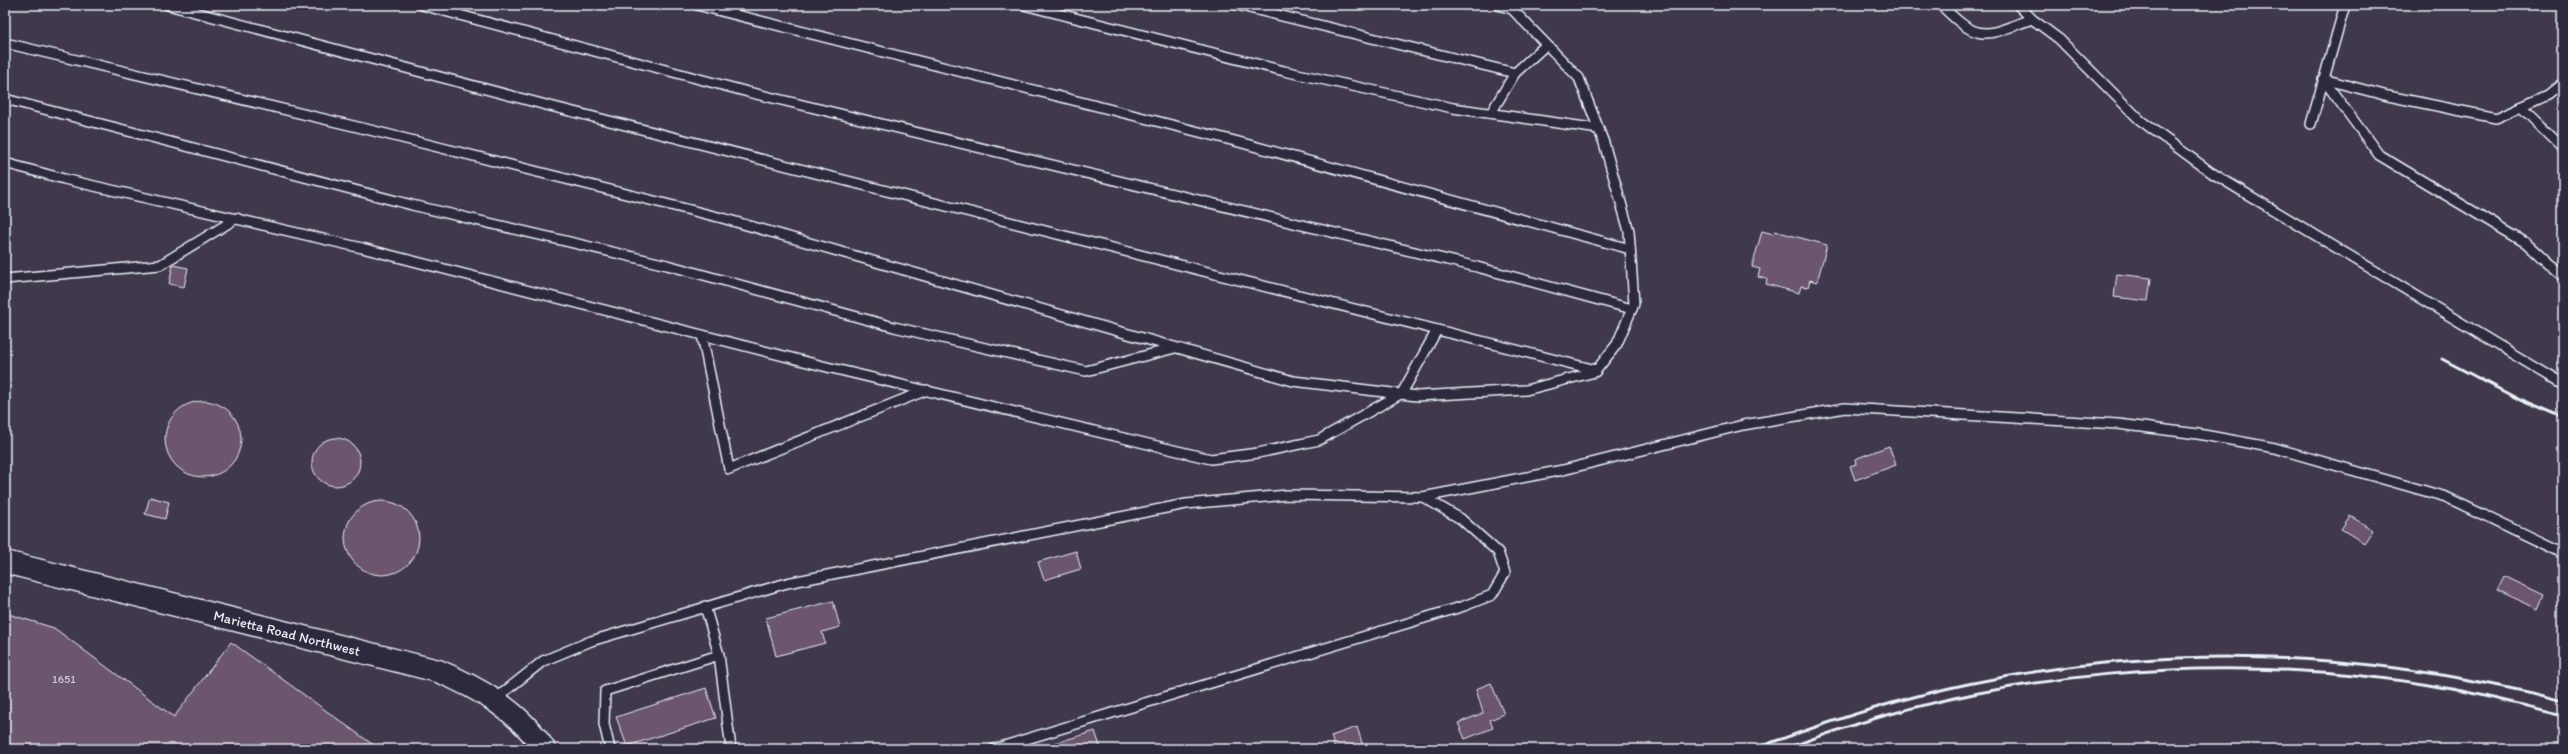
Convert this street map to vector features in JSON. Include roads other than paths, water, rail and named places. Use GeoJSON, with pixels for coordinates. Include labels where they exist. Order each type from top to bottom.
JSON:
{"type":"FeatureCollection","features":[{"type":"Feature","properties":{"kind":"street","name":"Marietta Road Northwest"},"geometry":{"type":"LineString","coordinates":[[5,562],[438,671],[467,683],[494,700],[517,718],[544,749]]}},
{"type":"Feature","properties":{"kind":"lane"},"geometry":{"type":"LineString","coordinates":[[168,5],[546,105],[1596,370]]}},
{"type":"Feature","properties":{"kind":"lane"},"geometry":{"type":"LineString","coordinates":[[422,5],[748,92],[1478,268],[1632,309]]}},
{"type":"Feature","properties":{"kind":"lane"},"geometry":{"type":"LineString","coordinates":[[697,5],[1235,141],[1630,249]]}},
{"type":"Feature","properties":{"kind":"lane"},"geometry":{"type":"LineString","coordinates":[[1024,5],[1284,71],[1453,108],[1599,129]]}},
{"type":"Feature","properties":{"kind":"lane"},"geometry":{"type":"LineString","coordinates":[[1236,5],[1515,73]]}},
{"type":"Feature","properties":{"kind":"lane"},"geometry":{"type":"LineString","coordinates":[[5,43],[358,127],[722,218],[1293,380],[1417,396],[1526,390],[1596,370],[1617,344],[1634,304],[1629,231],[1599,129],[1579,78],[1512,9],[1498,5]]}},
{"type":"Feature","properties":{"kind":"lane"},"geometry":{"type":"LineString","coordinates":[[1941,5],[1962,26],[1981,34],[1996,32],[2032,19]]}},
{"type":"Feature","properties":{"kind":"lane"},"geometry":{"type":"LineString","coordinates":[[2018,5],[2032,19],[2059,39],[2140,120],[2183,153],[2212,173],[2563,384]]}},
{"type":"Feature","properties":{"kind":"lane"},"geometry":{"type":"LineString","coordinates":[[2311,124],[2345,5]]}},
{"type":"Feature","properties":{"kind":"lane"},"geometry":{"type":"LineString","coordinates":[[1490,113],[1515,73],[1546,45]]}},
{"type":"Feature","properties":{"kind":"lane"},"geometry":{"type":"LineString","coordinates":[[2323,80],[2388,96],[2496,118],[2548,95],[2563,83]]}},
{"type":"Feature","properties":{"kind":"lane"},"geometry":{"type":"LineString","coordinates":[[2323,80],[2379,155],[2526,243],[2563,278]]}},
{"type":"Feature","properties":{"kind":"lane"},"geometry":{"type":"LineString","coordinates":[[5,99],[412,205],[667,265],[894,327],[1086,371],[1176,348]]}},
{"type":"Feature","properties":{"kind":"lane"},"geometry":{"type":"LineString","coordinates":[[2521,107],[2563,148]]}},
{"type":"Feature","properties":{"kind":"lane"},"geometry":{"type":"LineString","coordinates":[[5,163],[64,179],[237,218],[702,335],[1211,459],[1258,454],[1320,440],[1402,394],[1437,330]]}},
{"type":"Feature","properties":{"kind":"lane"},"geometry":{"type":"LineString","coordinates":[[5,278],[160,265],[237,218]]}},
{"type":"Feature","properties":{"kind":"lane"},"geometry":{"type":"LineString","coordinates":[[702,335],[729,469],[927,390]]}},
{"type":"Feature","properties":{"kind":"lane"},"geometry":{"type":"LineString","coordinates":[[494,700],[543,661],[592,641],[705,606],[787,583],[1186,504],[1287,495],[1423,496],[1563,470],[1743,425],[1845,408],[2118,424],[2198,434],[2275,448],[2446,497],[2563,553]]}},
{"type":"Feature","properties":{"kind":"lane"},"geometry":{"type":"LineString","coordinates":[[994,749],[1464,606],[1492,595],[1505,573],[1498,552],[1461,519],[1423,496]]}},
{"type":"Feature","properties":{"kind":"lane"},"geometry":{"type":"LineString","coordinates":[[705,606],[719,654],[731,749]]}},
{"type":"Feature","properties":{"kind":"lane"},"geometry":{"type":"LineString","coordinates":[[610,749],[604,724],[605,691],[719,654]]}},
{"type":"Feature","properties":{"kind":"railway"},"geometry":{"type":"LineString","coordinates":[[2442,359],[2520,400],[2563,418]]}},
{"type":"Feature","properties":{"kind":"railway"},"geometry":{"type":"LineString","coordinates":[[1754,749],[1860,712],[1968,684],[2033,672],[2098,664],[2165,659],[2231,657],[2298,659],[2364,664],[2430,673],[2529,692],[2563,701]]}},
{"type":"Feature","properties":{"kind":"railway"},"geometry":{"type":"LineString","coordinates":[[1785,749],[1863,722],[1942,701],[2023,685],[2106,674],[2188,669],[2271,670],[2353,675],[2451,689],[2563,715]]}}]}
